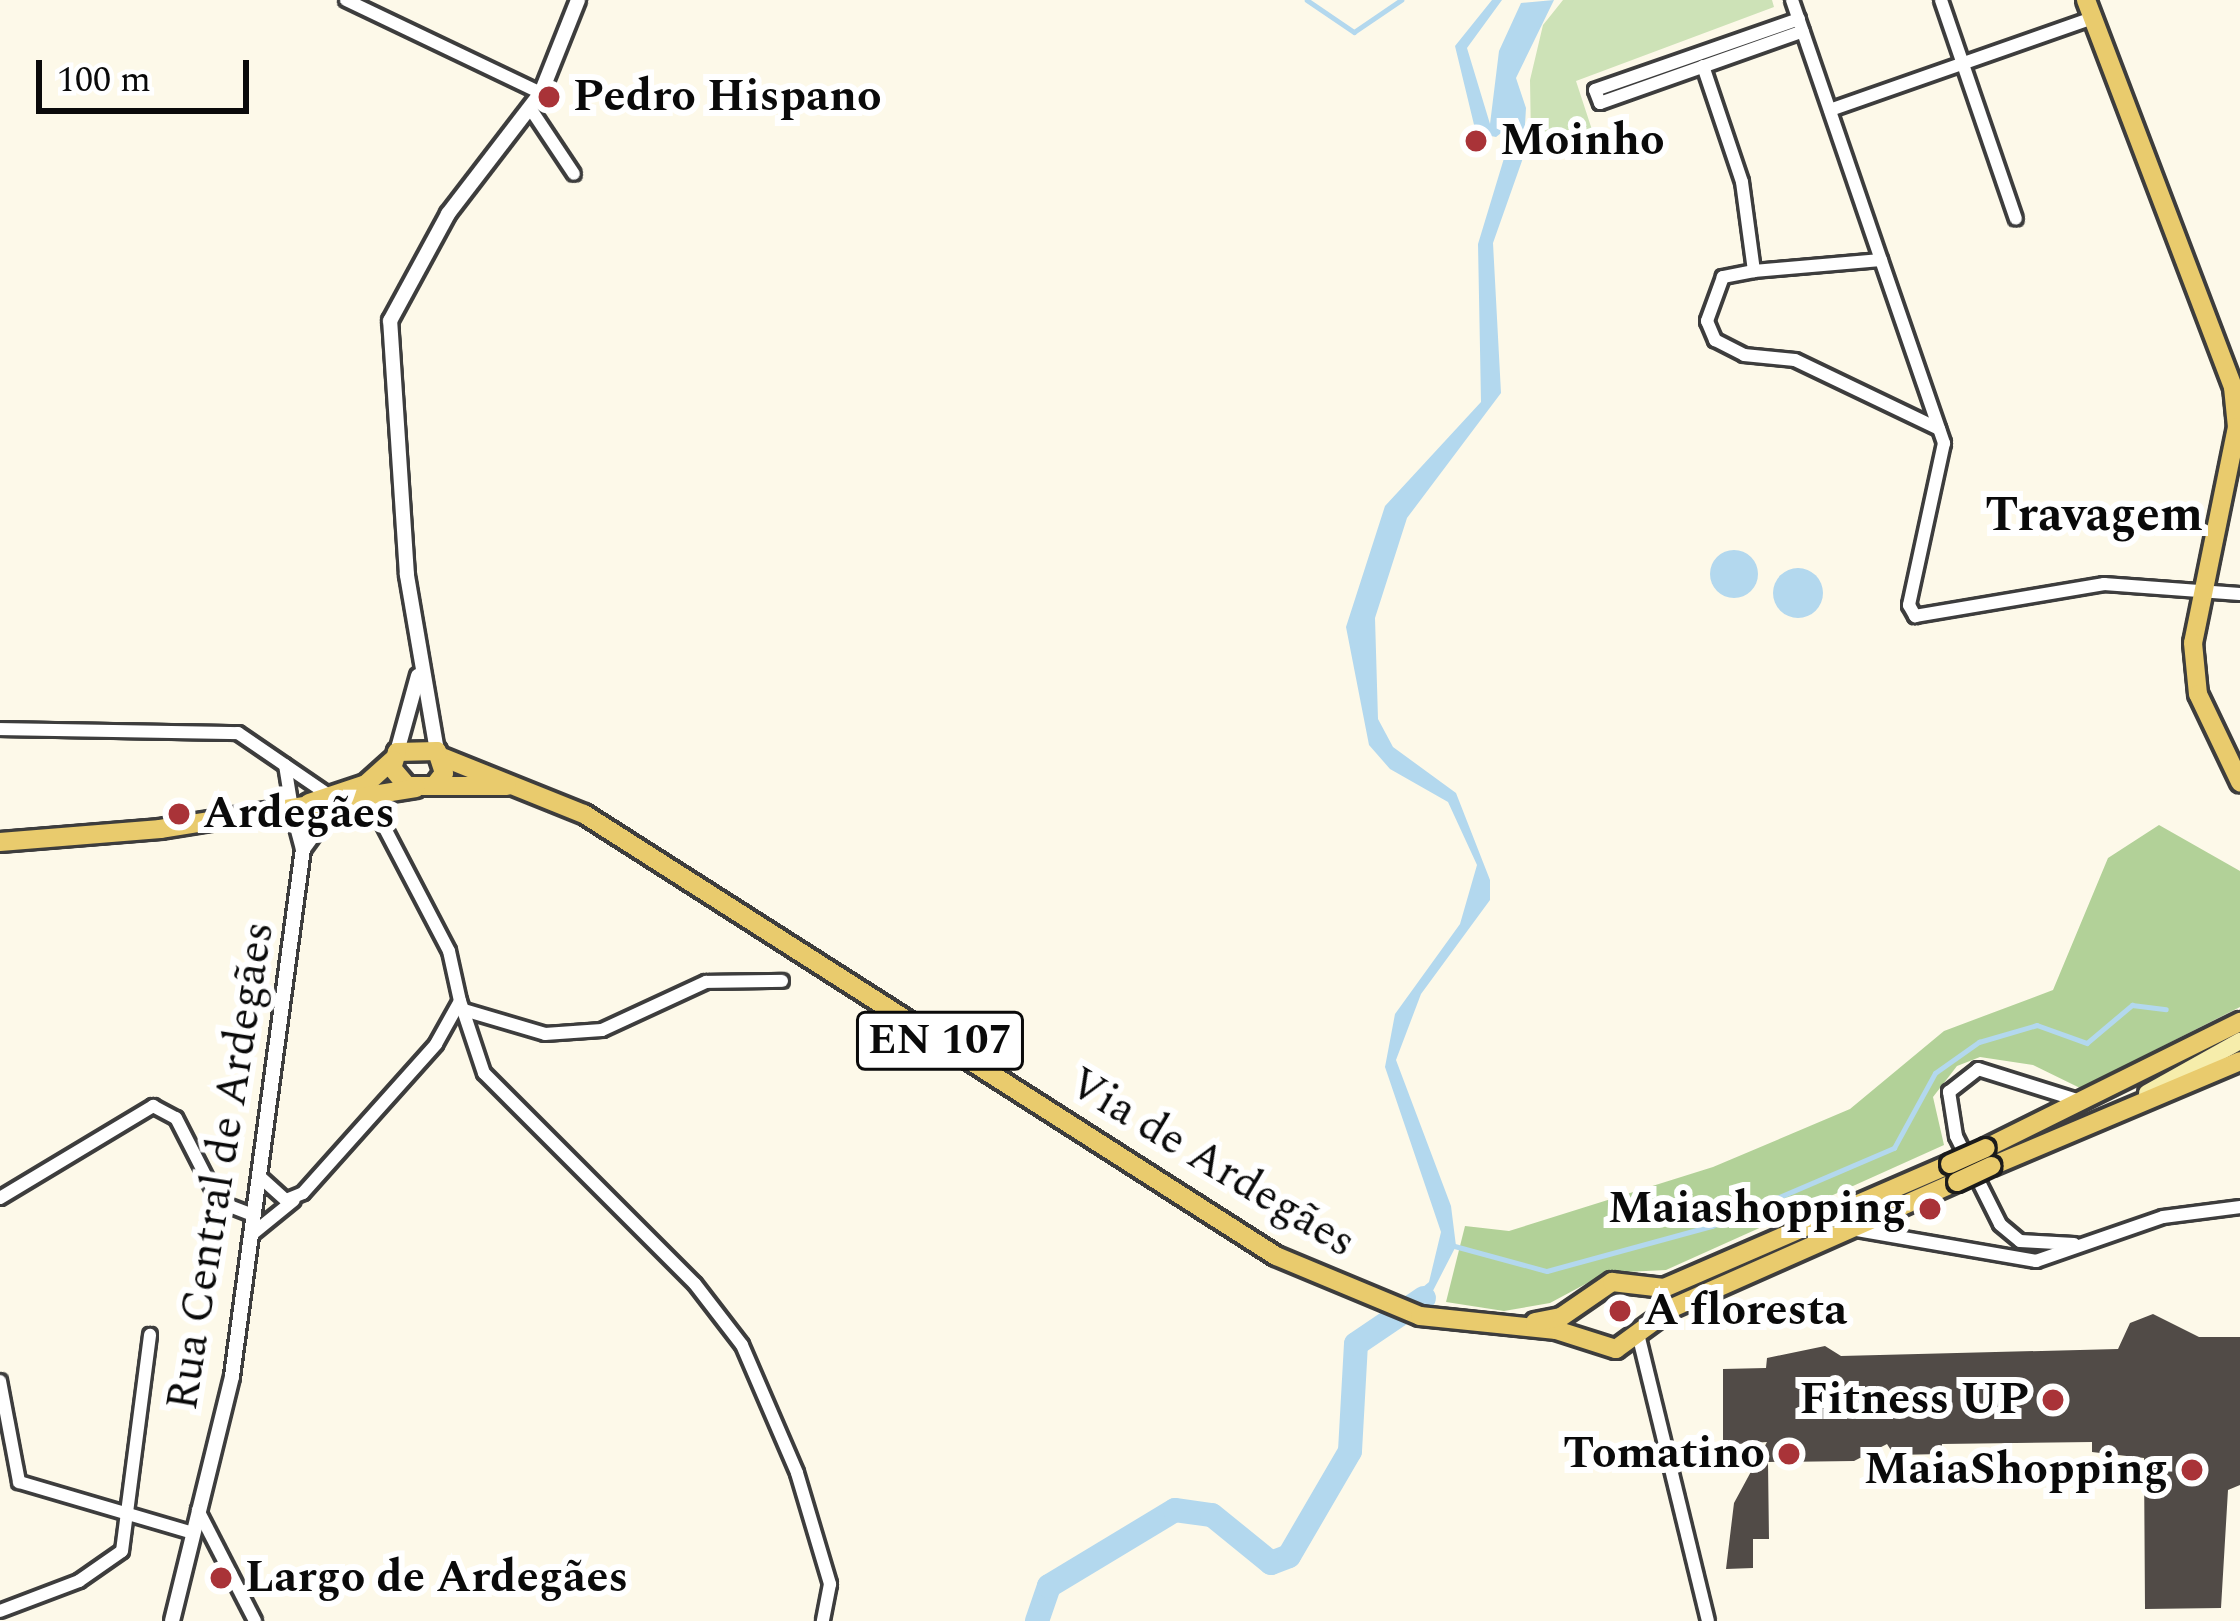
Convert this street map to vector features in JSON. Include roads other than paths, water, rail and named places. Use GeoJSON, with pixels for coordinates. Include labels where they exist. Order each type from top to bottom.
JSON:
{"type":"FeatureCollection","features":[{"type":"Feature","properties":{"kind":"main road"},"geometry":{"type":"LineString","coordinates":[[2090,9],[2237,386],[2236,427],[2201,590],[2198,694],[2240,782]]}},
{"type":"Feature","properties":{"kind":"main road"},"geometry":{"type":"LineString","coordinates":[[395,756],[399,782],[425,786],[440,754]]}},
{"type":"Feature","properties":{"kind":"main road","name":"EN 107"},"geometry":{"type":"LineString","coordinates":[[0,842],[299,807],[331,800],[366,784],[395,756],[440,754]]}},
{"type":"Feature","properties":{"kind":"main road","name":"Via de Ardegães"},"geometry":{"type":"LineString","coordinates":[[440,754],[584,814],[1276,1256],[1356,1296],[1450,1322],[1512,1326],[1616,1349],[1954,1173]]}},
{"type":"Feature","properties":{"kind":"main road","name":"EN 107"},"geometry":{"type":"LineString","coordinates":[[331,800],[370,800],[425,786]]}},
{"type":"Feature","properties":{"kind":"main road","name":"Via de Ardegães"},"geometry":{"type":"LineString","coordinates":[[425,786],[524,786]]}},
{"type":"Feature","properties":{"kind":"main road","name":"Via de Ardegães"},"geometry":{"type":"LineString","coordinates":[[1989,1157],[2085,1103],[2116,1099],[2240,1022]]}},
{"type":"Feature","properties":{"kind":"main road","name":"Via de Ardegães"},"geometry":{"type":"LineString","coordinates":[[1512,1326],[1582,1305],[1599,1285],[1664,1288],[1954,1173],[2238,1049]]}},
{"type":"Feature","properties":{"kind":"main road"},"geometry":{"type":"LineString","coordinates":[[1636,1290],[1642,1332]]}},
{"type":"Feature","properties":{"kind":"main road"},"geometry":{"type":"LineString","coordinates":[[1582,1305],[1592,1341]]}},
{"type":"Feature","properties":{"kind":"street"},"geometry":{"type":"LineString","coordinates":[[346,0],[541,92]]}},
{"type":"Feature","properties":{"kind":"street"},"geometry":{"type":"LineString","coordinates":[[440,754],[419,671],[390,321],[448,214],[541,92],[578,0]]}},
{"type":"Feature","properties":{"kind":"street"},"geometry":{"type":"LineString","coordinates":[[1792,0],[1939,429],[1909,605],[1915,616],[2039,589],[2240,594]]}},
{"type":"Feature","properties":{"kind":"street"},"geometry":{"type":"LineString","coordinates":[[1941,0],[2017,219]]}},
{"type":"Feature","properties":{"kind":"street"},"geometry":{"type":"LineString","coordinates":[[1830,110],[1963,63],[2090,9]]}},
{"type":"Feature","properties":{"kind":"street"},"geometry":{"type":"LineString","coordinates":[[1801,25],[1600,103],[1595,90],[1801,25]]}},
{"type":"Feature","properties":{"kind":"street"},"geometry":{"type":"LineString","coordinates":[[1703,66],[1742,182],[1754,271]]}},
{"type":"Feature","properties":{"kind":"street"},"geometry":{"type":"LineString","coordinates":[[530,108],[574,174]]}},
{"type":"Feature","properties":{"kind":"street"},"geometry":{"type":"LineString","coordinates":[[1881,260],[1723,277],[1707,321],[1715,340],[1744,356],[1796,360],[1939,429]]}},
{"type":"Feature","properties":{"kind":"street"},"geometry":{"type":"LineString","coordinates":[[395,756],[419,671]]}},
{"type":"Feature","properties":{"kind":"street"},"geometry":{"type":"LineString","coordinates":[[0,729],[97,724],[238,734],[331,800]]}},
{"type":"Feature","properties":{"kind":"street"},"geometry":{"type":"LineString","coordinates":[[285,764],[299,807]]}},
{"type":"Feature","properties":{"kind":"street","name":"Rua Central de Ardegães"},"geometry":{"type":"LineString","coordinates":[[303,849],[331,800]]}},
{"type":"Feature","properties":{"kind":"street"},"geometry":{"type":"LineString","coordinates":[[370,800],[449,951],[484,1073],[695,1284],[742,1345],[797,1473],[830,1584],[823,1621]]}},
{"type":"Feature","properties":{"kind":"street","name":"Rua Central de Ardegães"},"geometry":{"type":"LineString","coordinates":[[172,1621],[190,1532],[232,1376],[303,849],[299,807]]}},
{"type":"Feature","properties":{"kind":"street"},"geometry":{"type":"LineString","coordinates":[[462,1006],[545,1034],[602,1030],[706,982],[782,981]]}},
{"type":"Feature","properties":{"kind":"street"},"geometry":{"type":"LineString","coordinates":[[251,1235],[424,1057],[462,1006]]}},
{"type":"Feature","properties":{"kind":"street"},"geometry":{"type":"LineString","coordinates":[[2081,1243],[2020,1241],[2000,1224],[1956,1136],[1949,1092],[1978,1069],[2085,1103]]}},
{"type":"Feature","properties":{"kind":"street"},"geometry":{"type":"LineString","coordinates":[[0,1198],[153,1106],[176,1118],[220,1202],[253,1215]]}},
{"type":"Feature","properties":{"kind":"street"},"geometry":{"type":"LineString","coordinates":[[259,1176],[290,1200]]}},
{"type":"Feature","properties":{"kind":"street"},"geometry":{"type":"LineString","coordinates":[[1851,1229],[2036,1261],[2216,1204],[2240,1207]]}},
{"type":"Feature","properties":{"kind":"street"},"geometry":{"type":"LineString","coordinates":[[1642,1332],[1708,1621]]}},
{"type":"Feature","properties":{"kind":"street"},"geometry":{"type":"LineString","coordinates":[[0,1611],[80,1581],[122,1551],[150,1336]]}},
{"type":"Feature","properties":{"kind":"street"},"geometry":{"type":"LineString","coordinates":[[0,1381],[19,1482],[124,1508],[141,1523],[190,1532]]}},
{"type":"Feature","properties":{"kind":"street"},"geometry":{"type":"LineString","coordinates":[[197,1510],[255,1621]]}},
{"type":"Feature","properties":{"kind":"water"},"geometry":{"type":"Polygon","coordinates":[[[1492,0],[1502,0],[1467,48],[1490,124],[1499,51],[1521,3],[1554,0],[1516,78],[1526,108],[1523,158],[1493,243],[1501,393],[1407,518],[1375,618],[1378,719],[1393,747],[1456,793],[1490,880],[1490,900],[1421,994],[1396,1060],[1451,1206],[1456,1246],[1420,1316],[1397,1309],[1429,1282],[1441,1232],[1385,1067],[1395,1014],[1460,924],[1477,865],[1448,802],[1390,769],[1369,745],[1346,627],[1385,506],[1481,402],[1478,244],[1515,122],[1496,137],[1476,133],[1455,46],[1492,0]]]}},
{"type":"Feature","properties":{"kind":"water"},"geometry":{"type":"Polygon","coordinates":[[[1734,550],[1751,557],[1758,574],[1751,591],[1734,598],[1717,591],[1710,574],[1717,557],[1734,550]]]}},
{"type":"Feature","properties":{"kind":"water"},"geometry":{"type":"Polygon","coordinates":[[[1798,568],[1815,576],[1823,593],[1815,610],[1798,618],[1781,610],[1773,593],[1781,576],[1798,568]]]}},
{"type":"Feature","properties":{"kind":"waterway"},"geometry":{"type":"LineString","coordinates":[[1307,0],[1354,32],[1401,0]]}},
{"type":"Feature","properties":{"kind":"waterway"},"geometry":{"type":"LineString","coordinates":[[1451,1245],[1547,1271],[1712,1226],[1894,1148],[1935,1073],[1979,1042],[2037,1025],[2087,1043],[2132,1005],[2166,1009]]}},
{"type":"Feature","properties":{"kind":"waterway"},"geometry":{"type":"LineString","coordinates":[[1037,1621],[1049,1586],[1175,1510],[1212,1515],[1271,1563],[1289,1556],[1350,1451],[1356,1344],[1424,1298]]}},
{"type":"Feature","properties":{"kind":"place","name":"Pedro Hispano"},"geometry":{"type":"Point","coordinates":[549,97]}},
{"type":"Feature","properties":{"kind":"place","name":"Moinho"},"geometry":{"type":"Point","coordinates":[1476,141]}},
{"type":"Feature","properties":{"kind":"place","name":"Ardegães"},"geometry":{"type":"Point","coordinates":[179,814]}},
{"type":"Feature","properties":{"kind":"place","name":"Maiashopping"},"geometry":{"type":"Point","coordinates":[1930,1209]}},
{"type":"Feature","properties":{"kind":"place","name":"A floresta"},"geometry":{"type":"Point","coordinates":[1620,1311]}},
{"type":"Feature","properties":{"kind":"place","name":"Fitness UP"},"geometry":{"type":"Point","coordinates":[2053,1400]}},
{"type":"Feature","properties":{"kind":"place","name":"Tomatino"},"geometry":{"type":"Point","coordinates":[1789,1454]}},
{"type":"Feature","properties":{"kind":"place","name":"MaiaShopping"},"geometry":{"type":"Point","coordinates":[2192,1470]}},
{"type":"Feature","properties":{"kind":"place","name":"Largo de Ardegães"},"geometry":{"type":"Point","coordinates":[221,1578]}},
{"type":"Feature","properties":{"kind":"district","name":"Travagem"},"geometry":{"type":"Point","coordinates":[2094,516]}}]}
